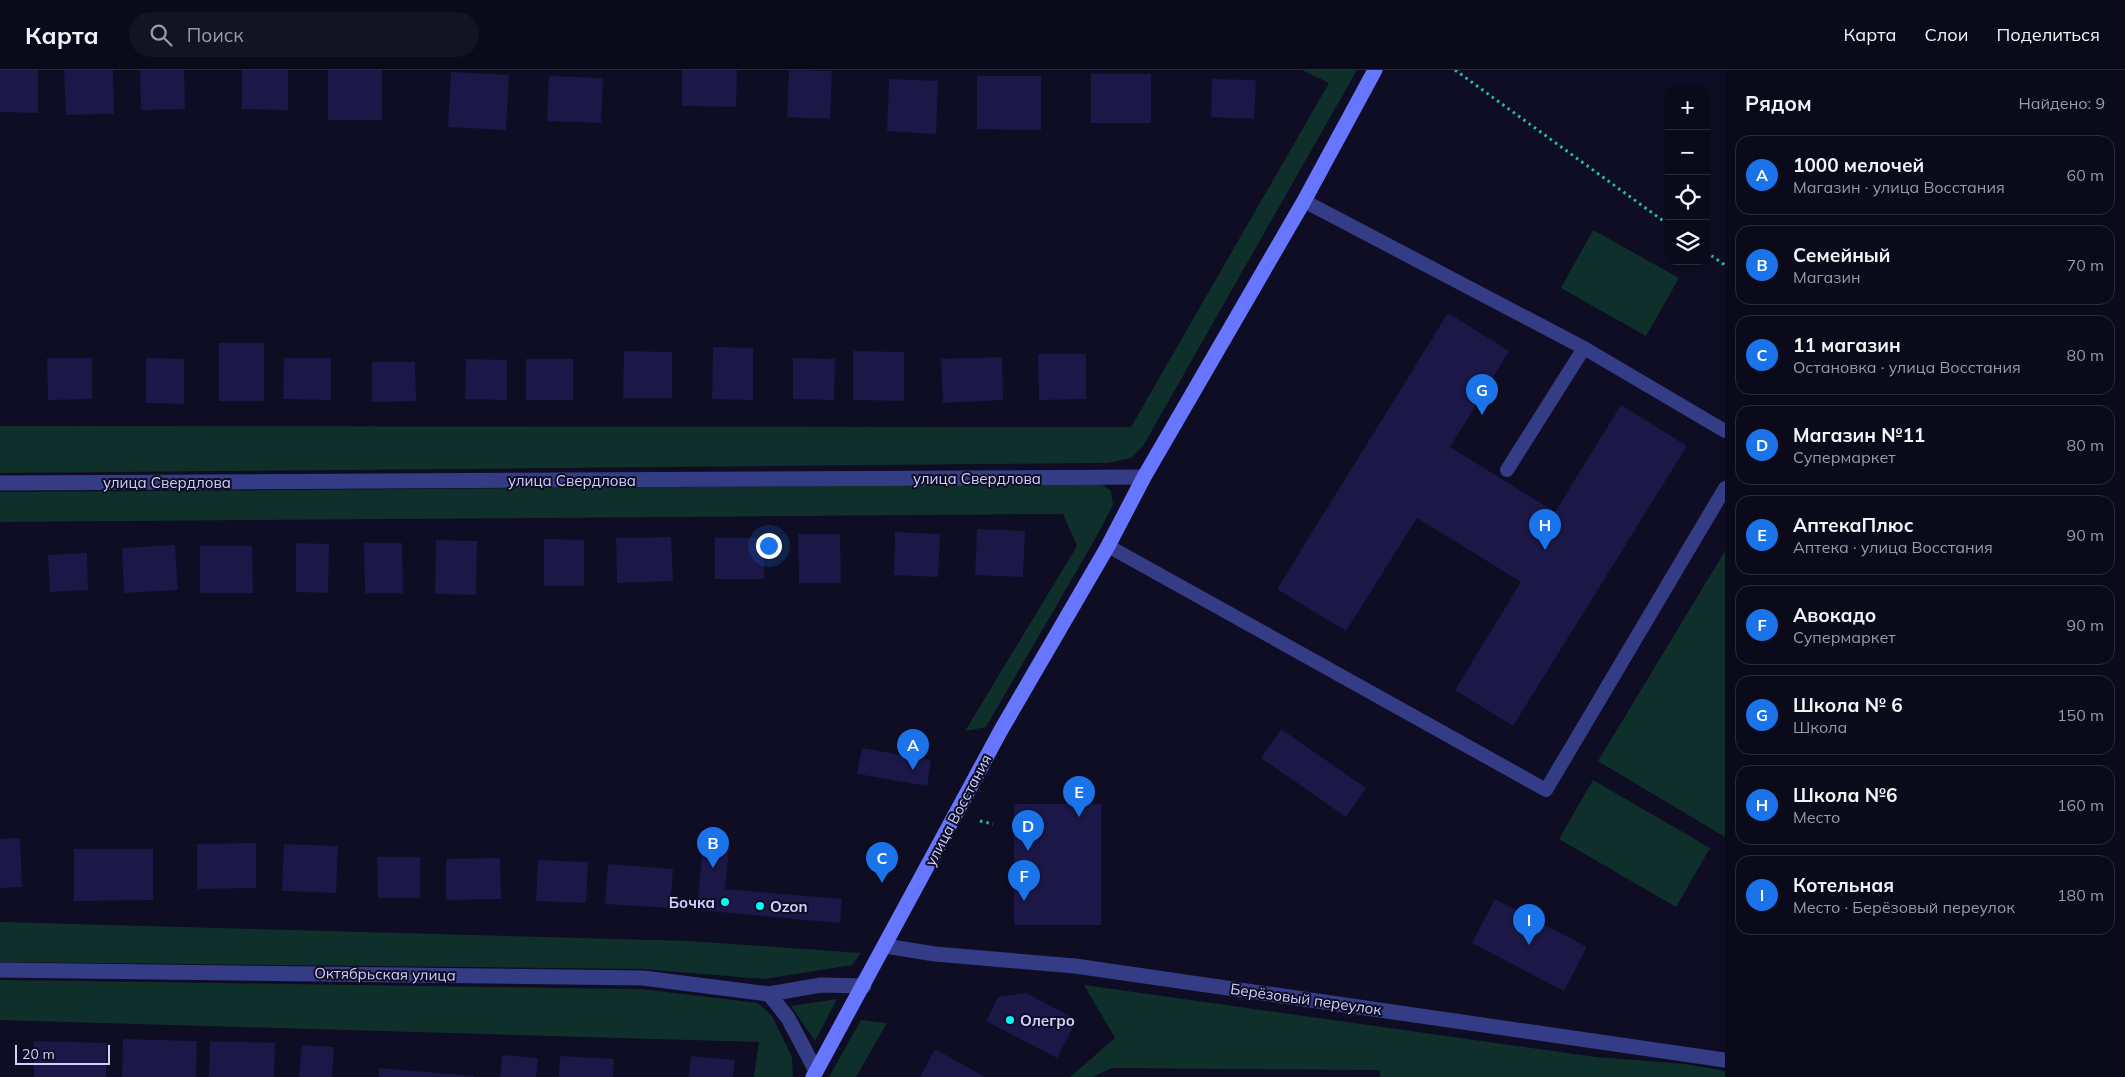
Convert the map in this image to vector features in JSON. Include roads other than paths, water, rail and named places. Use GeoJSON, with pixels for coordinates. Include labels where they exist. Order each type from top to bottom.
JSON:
{"type":"FeatureCollection","features":[{"type":"Feature","properties":{"kind":"main road","name":"улица Восстания"},"geometry":{"type":"LineString","coordinates":[[814,1074],[864,986],[1001,730],[1108,546],[1144,477],[1304,201],[1375,70]]}},
{"type":"Feature","properties":{"kind":"street","name":"улица Свердлова"},"geometry":{"type":"LineString","coordinates":[[0,483],[1144,477]]}},
{"type":"Feature","properties":{"kind":"street","name":"Берёзовый переулок"},"geometry":{"type":"LineString","coordinates":[[885,946],[935,954],[1075,966],[1725,1060]]}},
{"type":"Feature","properties":{"kind":"street","name":"Октябрьская улица"},"geometry":{"type":"LineString","coordinates":[[0,970],[643,978],[769,994],[820,984],[864,986]]}},
{"type":"Feature","properties":{"kind":"street"},"geometry":{"type":"LineString","coordinates":[[769,994],[788,1018],[814,1074]]}},
{"type":"Feature","properties":{"kind":"lane"},"geometry":{"type":"LineString","coordinates":[[1304,201],[1584,348],[1725,431]]}},
{"type":"Feature","properties":{"kind":"lane"},"geometry":{"type":"LineString","coordinates":[[1507,470],[1584,348]]}},
{"type":"Feature","properties":{"kind":"lane"},"geometry":{"type":"LineString","coordinates":[[1108,546],[1546,790],[1725,488]]}},
{"type":"Feature","properties":{"kind":"place","name":"Школа № 6"},"geometry":{"type":"Point","coordinates":[1482,415]}},
{"type":"Feature","properties":{"kind":"place","name":"Школа №6"},"geometry":{"type":"Point","coordinates":[1545,550]}},
{"type":"Feature","properties":{"kind":"place","name":"1000 мелочей"},"geometry":{"type":"Point","coordinates":[913,770]}},
{"type":"Feature","properties":{"kind":"place","name":"АптекаПлюс"},"geometry":{"type":"Point","coordinates":[1079,817]}},
{"type":"Feature","properties":{"kind":"place","name":"Магазин №11"},"geometry":{"type":"Point","coordinates":[1028,851]}},
{"type":"Feature","properties":{"kind":"place","name":"Семейный"},"geometry":{"type":"Point","coordinates":[713,868]}},
{"type":"Feature","properties":{"kind":"place","name":"11 магазин"},"geometry":{"type":"Point","coordinates":[882,883]}},
{"type":"Feature","properties":{"kind":"place","name":"Авокадо"},"geometry":{"type":"Point","coordinates":[1024,901]}},
{"type":"Feature","properties":{"kind":"place","name":"Бочка"},"geometry":{"type":"Point","coordinates":[725,902]}},
{"type":"Feature","properties":{"kind":"place","name":"Ozon"},"geometry":{"type":"Point","coordinates":[760,906]}},
{"type":"Feature","properties":{"kind":"place","name":"Котельная"},"geometry":{"type":"Point","coordinates":[1529,945]}},
{"type":"Feature","properties":{"kind":"place","name":"Олегро"},"geometry":{"type":"Point","coordinates":[1010,1020]}}]}
